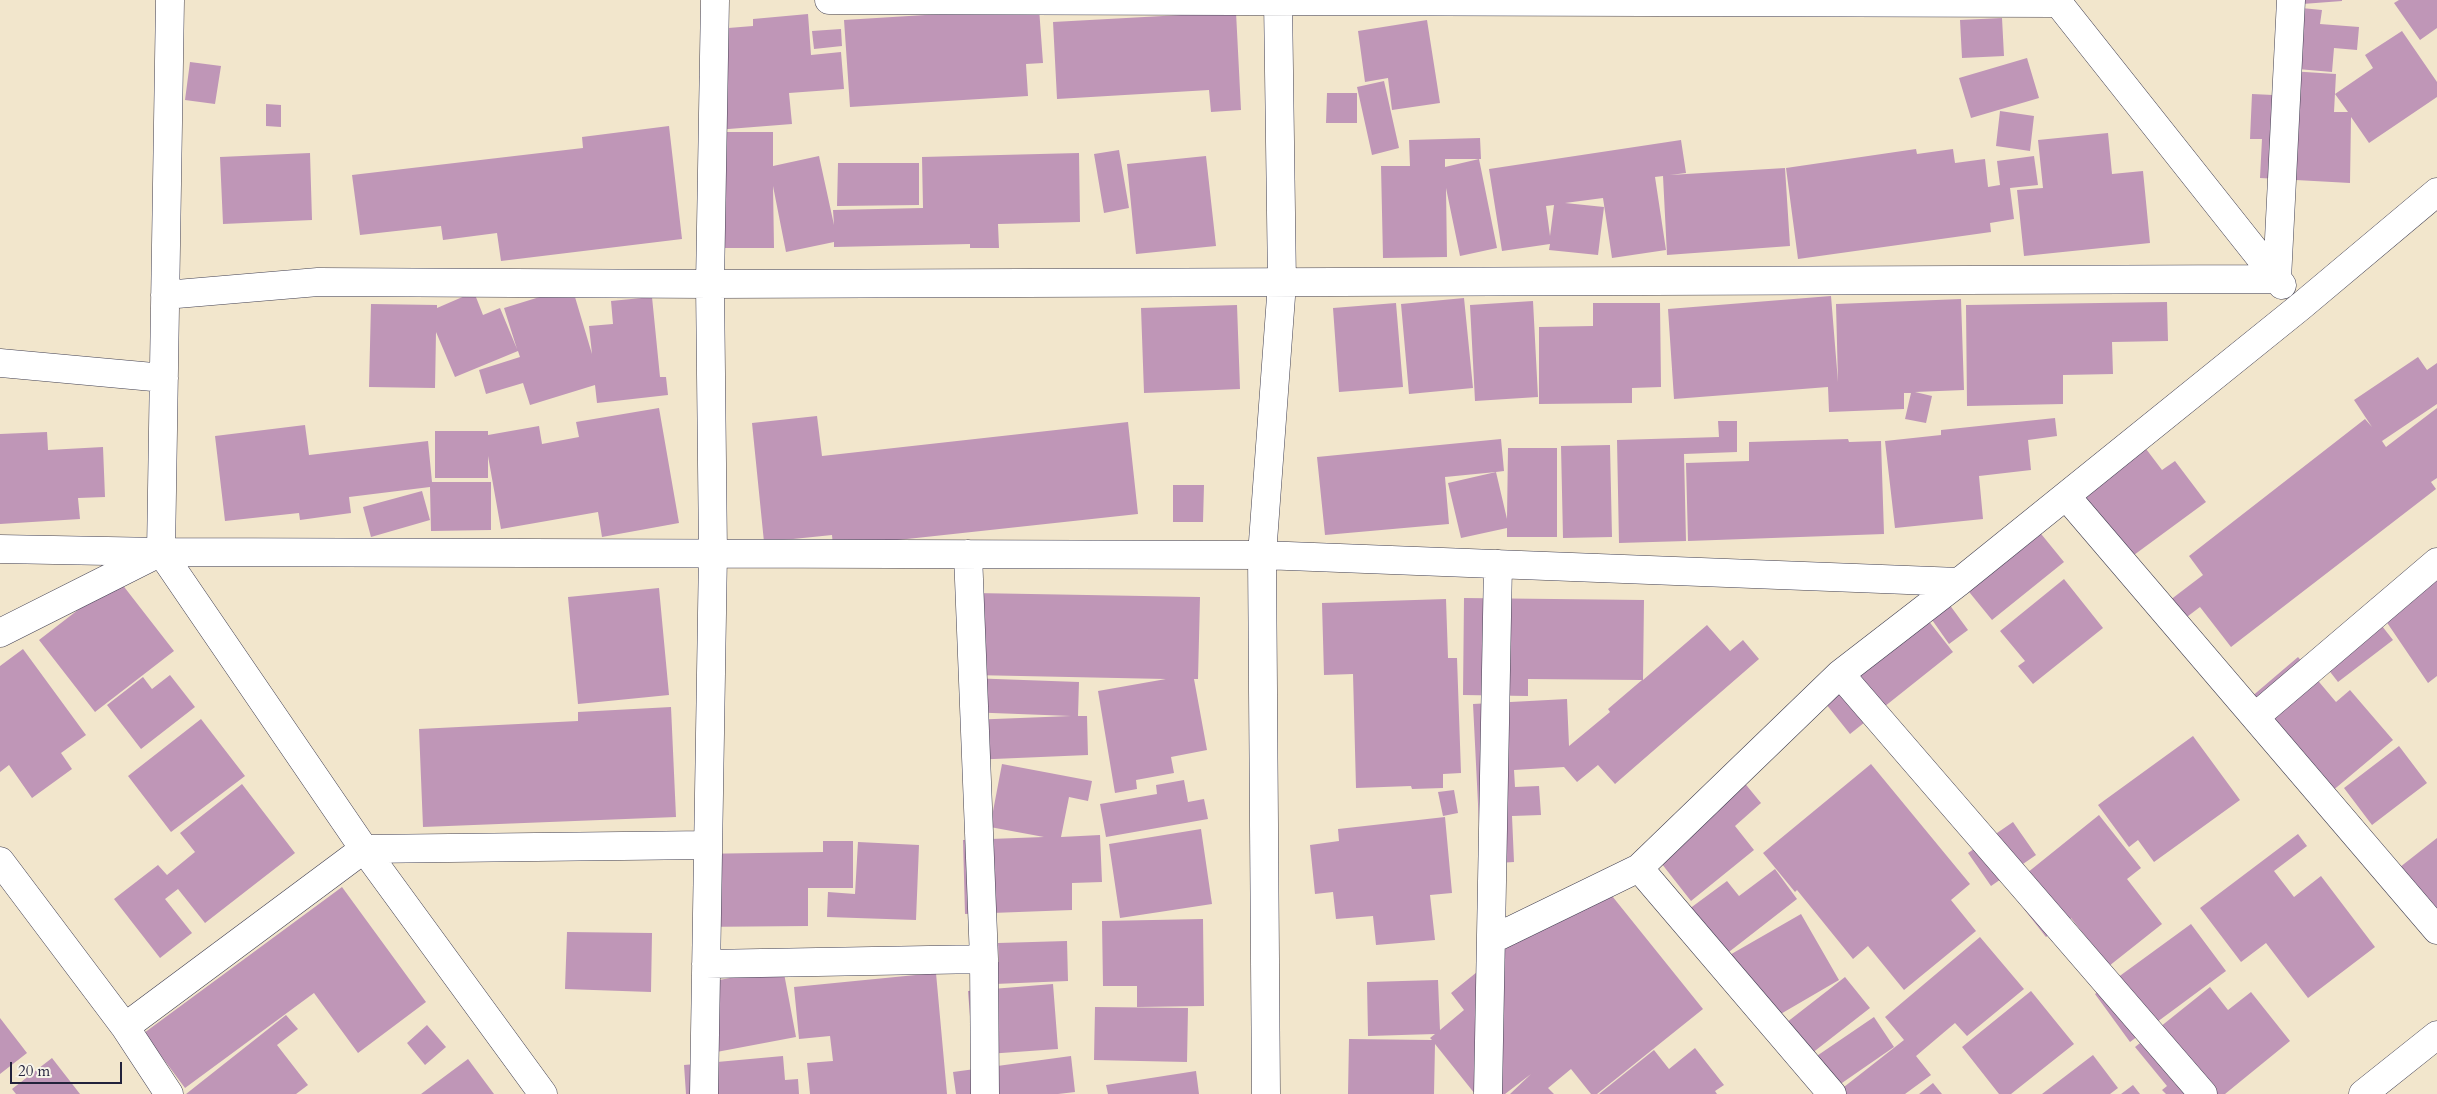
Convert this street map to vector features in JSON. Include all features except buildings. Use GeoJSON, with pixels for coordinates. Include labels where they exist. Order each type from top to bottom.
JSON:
{"type":"FeatureCollection","features":[{"type":"Feature","properties":{"kind":"street"},"geometry":{"type":"LineString","coordinates":[[170,0],[161,552],[364,849],[542,1094]]}},
{"type":"Feature","properties":{"kind":"street"},"geometry":{"type":"LineString","coordinates":[[704,1094],[713,553],[710,284],[715,0]]}},
{"type":"Feature","properties":{"kind":"street"},"geometry":{"type":"LineString","coordinates":[[829,0],[2057,2],[2300,308]]}},
{"type":"Feature","properties":{"kind":"street"},"geometry":{"type":"LineString","coordinates":[[1266,1094],[1262,555],[1282,283],[1278,0]]}},
{"type":"Feature","properties":{"kind":"street"},"geometry":{"type":"LineString","coordinates":[[2277,280],[2289,2]]}},
{"type":"Feature","properties":{"kind":"street"},"geometry":{"type":"LineString","coordinates":[[1490,940],[1639,868],[1840,674],[1959,582],[2300,308],[2437,192]]}},
{"type":"Feature","properties":{"kind":"street"},"geometry":{"type":"LineString","coordinates":[[165,295],[318,282],[710,284],[2277,280]]}},
{"type":"Feature","properties":{"kind":"street"},"geometry":{"type":"LineString","coordinates":[[0,363],[164,378]]}},
{"type":"Feature","properties":{"kind":"street"},"geometry":{"type":"LineString","coordinates":[[2066,496],[2437,930]]}},
{"type":"Feature","properties":{"kind":"street"},"geometry":{"type":"LineString","coordinates":[[0,549],[161,552],[1262,555],[1959,582]]}},
{"type":"Feature","properties":{"kind":"street"},"geometry":{"type":"LineString","coordinates":[[0,633],[161,552]]}},
{"type":"Feature","properties":{"kind":"street"},"geometry":{"type":"LineString","coordinates":[[968,554],[984,959],[985,1094]]}},
{"type":"Feature","properties":{"kind":"street"},"geometry":{"type":"LineString","coordinates":[[2255,717],[2437,562]]}},
{"type":"Feature","properties":{"kind":"street"},"geometry":{"type":"LineString","coordinates":[[1488,1094],[1498,564]]}},
{"type":"Feature","properties":{"kind":"street"},"geometry":{"type":"LineString","coordinates":[[1840,674],[2203,1094]]}},
{"type":"Feature","properties":{"kind":"street"},"geometry":{"type":"LineString","coordinates":[[125,1027],[364,849],[708,845]]}},
{"type":"Feature","properties":{"kind":"street"},"geometry":{"type":"LineString","coordinates":[[0,861],[125,1027],[168,1094]]}},
{"type":"Feature","properties":{"kind":"street"},"geometry":{"type":"LineString","coordinates":[[1639,868],[1832,1094]]}},
{"type":"Feature","properties":{"kind":"street"},"geometry":{"type":"LineString","coordinates":[[706,964],[984,959]]}},
{"type":"Feature","properties":{"kind":"street"},"geometry":{"type":"LineString","coordinates":[[2363,1094],[2437,1035]]}}]}
